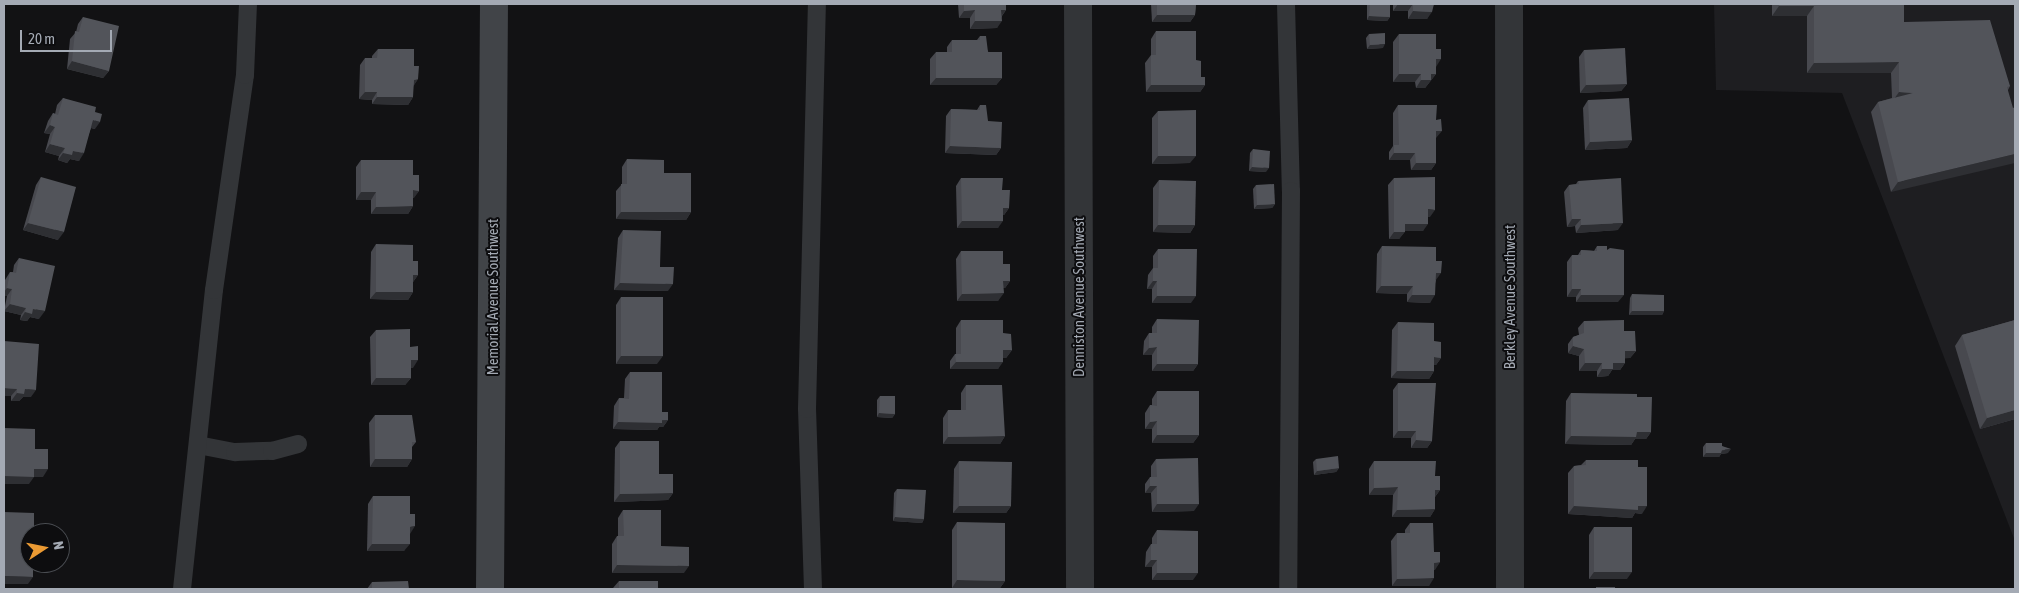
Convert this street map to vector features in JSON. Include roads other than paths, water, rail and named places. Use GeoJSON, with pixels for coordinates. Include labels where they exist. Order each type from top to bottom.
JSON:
{"type":"FeatureCollection","features":[{"type":"Feature","properties":{"kind":"street","name":"Memorial Avenue Southwest"},"geometry":{"type":"LineString","coordinates":[[490,589],[494,4]]}},
{"type":"Feature","properties":{"kind":"street","name":"Denniston Avenue Southwest"},"geometry":{"type":"LineString","coordinates":[[1078,4],[1080,589]]}},
{"type":"Feature","properties":{"kind":"street","name":"Berkley Avenue Southwest"},"geometry":{"type":"LineString","coordinates":[[1509,4],[1510,589]]}},
{"type":"Feature","properties":{"kind":"lane"},"geometry":{"type":"LineString","coordinates":[[182,589],[214,290],[245,75],[248,4]]}},
{"type":"Feature","properties":{"kind":"lane"},"geometry":{"type":"LineString","coordinates":[[813,589],[807,409],[816,4]]}},
{"type":"Feature","properties":{"kind":"lane"},"geometry":{"type":"LineString","coordinates":[[1286,4],[1291,191],[1288,589]]}},
{"type":"Feature","properties":{"kind":"lane"},"geometry":{"type":"LineString","coordinates":[[198,445],[235,452],[272,452],[298,444]]}}]}
